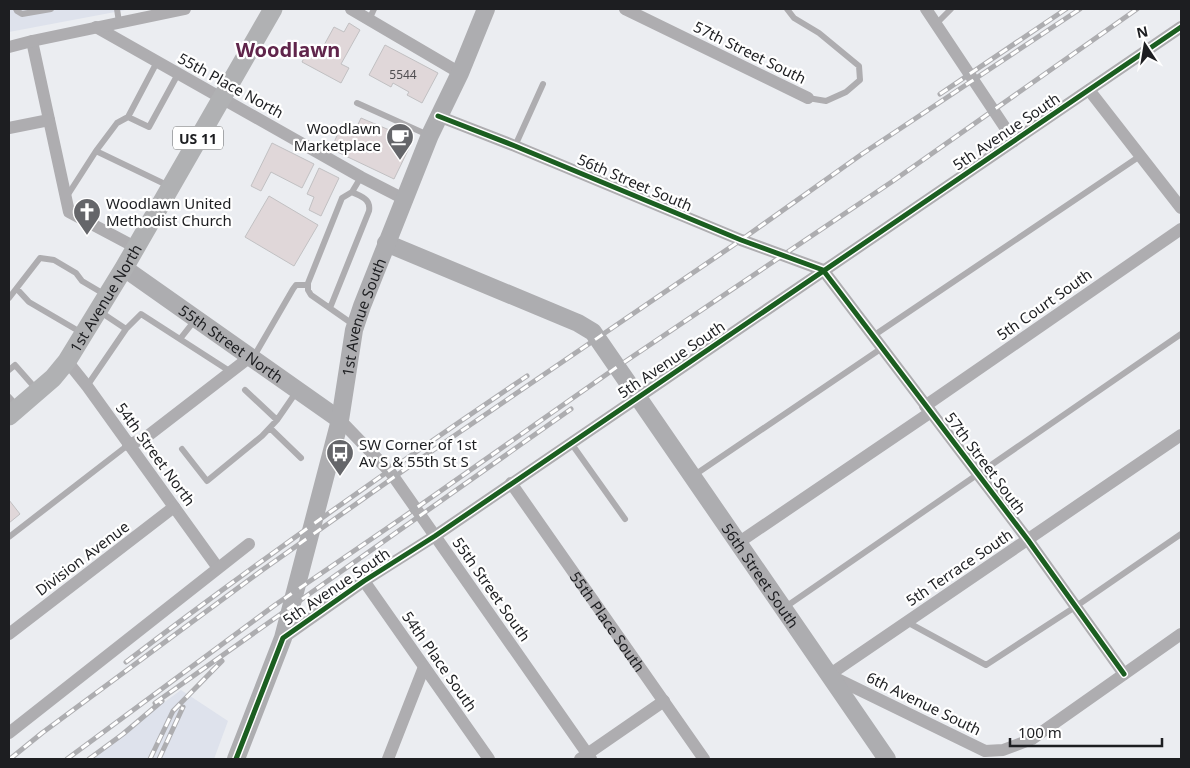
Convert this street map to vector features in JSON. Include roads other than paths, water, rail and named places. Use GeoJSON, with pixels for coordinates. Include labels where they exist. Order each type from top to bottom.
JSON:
{"type":"FeatureCollection","features":[{"type":"Feature","properties":{"kind":"main road","name":"1st Avenue North"},"geometry":{"type":"LineString","coordinates":[[12,407],[53,378],[67,361],[124,268],[273,9]]}},
{"type":"Feature","properties":{"kind":"street"},"geometry":{"type":"LineString","coordinates":[[9,47],[32,40],[185,9]]}},
{"type":"Feature","properties":{"kind":"street"},"geometry":{"type":"LineString","coordinates":[[351,9],[372,14],[460,73]]}},
{"type":"Feature","properties":{"kind":"street","name":"1st Avenue South"},"geometry":{"type":"LineString","coordinates":[[282,638],[340,420],[356,326],[386,243],[438,116],[460,73],[486,9]]}},
{"type":"Feature","properties":{"kind":"street","name":"57th Street South"},"geometry":{"type":"LineString","coordinates":[[625,9],[808,98]]}},
{"type":"Feature","properties":{"kind":"street"},"geometry":{"type":"LineString","coordinates":[[926,9],[1014,141]]}},
{"type":"Feature","properties":{"kind":"street","name":"55th Place North"},"geometry":{"type":"LineString","coordinates":[[96,27],[361,177],[404,199]]}},
{"type":"Feature","properties":{"kind":"street","name":"5th Avenue South"},"geometry":{"type":"LineString","coordinates":[[236,759],[282,638],[364,581],[435,536],[1181,27]]}},
{"type":"Feature","properties":{"kind":"street"},"geometry":{"type":"LineString","coordinates":[[32,40],[69,212],[135,247]]}},
{"type":"Feature","properties":{"kind":"street"},"geometry":{"type":"LineString","coordinates":[[1089,90],[1181,208]]}},
{"type":"Feature","properties":{"kind":"street","name":"56th Street South"},"geometry":{"type":"LineString","coordinates":[[438,116],[733,236],[824,270]]}},
{"type":"Feature","properties":{"kind":"street"},"geometry":{"type":"LineString","coordinates":[[9,128],[48,120]]}},
{"type":"Feature","properties":{"kind":"street","name":"5th Court South"},"geometry":{"type":"LineString","coordinates":[[738,543],[1181,230]]}},
{"type":"Feature","properties":{"kind":"street","name":"56th Street South"},"geometry":{"type":"LineString","coordinates":[[386,243],[586,327],[593,332],[887,759]]}},
{"type":"Feature","properties":{"kind":"street","name":"55th Street North"},"geometry":{"type":"LineString","coordinates":[[124,268],[340,420]]}},
{"type":"Feature","properties":{"kind":"street","name":"57th Street South"},"geometry":{"type":"LineString","coordinates":[[824,270],[1028,540],[1124,674]]}},
{"type":"Feature","properties":{"kind":"street"},"geometry":{"type":"LineString","coordinates":[[128,445],[145,438],[251,358]]}},
{"type":"Feature","properties":{"kind":"street","name":"54th Street North"},"geometry":{"type":"LineString","coordinates":[[67,361],[218,568]]}},
{"type":"Feature","properties":{"kind":"street","name":"55th Street South"},"geometry":{"type":"LineString","coordinates":[[340,420],[391,473],[586,758]]}},
{"type":"Feature","properties":{"kind":"street","name":"5th Terrace South"},"geometry":{"type":"LineString","coordinates":[[829,675],[1181,436]]}},
{"type":"Feature","properties":{"kind":"street","name":"55th Place South"},"geometry":{"type":"LineString","coordinates":[[511,483],[704,759]]}},
{"type":"Feature","properties":{"kind":"street","name":"Division Avenue"},"geometry":{"type":"LineString","coordinates":[[9,634],[174,507]]}},
{"type":"Feature","properties":{"kind":"street"},"geometry":{"type":"LineString","coordinates":[[9,733],[249,544]]}},
{"type":"Feature","properties":{"kind":"street","name":"54th Place South"},"geometry":{"type":"LineString","coordinates":[[364,581],[490,759]]}},
{"type":"Feature","properties":{"kind":"street","name":"6th Avenue South"},"geometry":{"type":"LineString","coordinates":[[829,675],[985,751],[1003,750],[1032,739],[1181,634]]}},
{"type":"Feature","properties":{"kind":"street"},"geometry":{"type":"LineString","coordinates":[[388,759],[424,667]]}},
{"type":"Feature","properties":{"kind":"street"},"geometry":{"type":"LineString","coordinates":[[586,758],[664,702]]}},
{"type":"Feature","properties":{"kind":"lane"},"geometry":{"type":"LineString","coordinates":[[16,9],[22,14],[51,9]]}},
{"type":"Feature","properties":{"kind":"lane"},"geometry":{"type":"LineString","coordinates":[[117,9],[119,22]]}},
{"type":"Feature","properties":{"kind":"lane"},"geometry":{"type":"LineString","coordinates":[[787,9],[794,18],[819,33],[859,66],[860,80],[846,92],[826,102],[808,98]]}},
{"type":"Feature","properties":{"kind":"lane"},"geometry":{"type":"LineString","coordinates":[[936,24],[951,9]]}},
{"type":"Feature","properties":{"kind":"lane"},"geometry":{"type":"LineString","coordinates":[[65,194],[69,192],[117,123],[128,116],[157,62]]}},
{"type":"Feature","properties":{"kind":"lane"},"geometry":{"type":"LineString","coordinates":[[128,116],[149,127],[178,74]]}},
{"type":"Feature","properties":{"kind":"lane"},"geometry":{"type":"LineString","coordinates":[[515,146],[543,84]]}},
{"type":"Feature","properties":{"kind":"lane"},"geometry":{"type":"LineString","coordinates":[[357,103],[430,136]]}},
{"type":"Feature","properties":{"kind":"lane"},"geometry":{"type":"LineString","coordinates":[[96,151],[170,187]]}},
{"type":"Feature","properties":{"kind":"lane"},"geometry":{"type":"LineString","coordinates":[[873,336],[1140,156]]}},
{"type":"Feature","properties":{"kind":"lane"},"geometry":{"type":"LineString","coordinates":[[356,326],[311,295],[308,285],[342,198],[352,192],[361,177]]}},
{"type":"Feature","properties":{"kind":"lane"},"geometry":{"type":"LineString","coordinates":[[330,308],[370,206],[368,200],[352,192]]}},
{"type":"Feature","properties":{"kind":"lane"},"geometry":{"type":"LineString","coordinates":[[9,298],[40,258],[54,260],[76,273],[126,328]]}},
{"type":"Feature","properties":{"kind":"lane"},"geometry":{"type":"LineString","coordinates":[[251,358],[296,285],[308,285]]}},
{"type":"Feature","properties":{"kind":"lane"},"geometry":{"type":"LineString","coordinates":[[17,289],[29,302],[83,334]]}},
{"type":"Feature","properties":{"kind":"lane"},"geometry":{"type":"LineString","coordinates":[[87,386],[126,328],[141,314],[231,372]]}},
{"type":"Feature","properties":{"kind":"lane"},"geometry":{"type":"LineString","coordinates":[[180,338],[196,319]]}},
{"type":"Feature","properties":{"kind":"lane"},"geometry":{"type":"LineString","coordinates":[[783,608],[1181,334]]}},
{"type":"Feature","properties":{"kind":"lane"},"geometry":{"type":"LineString","coordinates":[[692,476],[882,348]]}},
{"type":"Feature","properties":{"kind":"lane"},"geometry":{"type":"LineString","coordinates":[[9,370],[15,365],[38,390]]}},
{"type":"Feature","properties":{"kind":"lane"},"geometry":{"type":"LineString","coordinates":[[245,390],[277,420]]}},
{"type":"Feature","properties":{"kind":"lane"},"geometry":{"type":"LineString","coordinates":[[182,449],[207,482],[270,428],[298,390]]}},
{"type":"Feature","properties":{"kind":"lane"},"geometry":{"type":"LineString","coordinates":[[270,428],[301,458]]}},
{"type":"Feature","properties":{"kind":"lane"},"geometry":{"type":"LineString","coordinates":[[570,443],[625,519]]}},
{"type":"Feature","properties":{"kind":"lane"},"geometry":{"type":"LineString","coordinates":[[9,537],[128,445]]}},
{"type":"Feature","properties":{"kind":"lane"},"geometry":{"type":"LineString","coordinates":[[907,622],[986,664],[1075,607],[1181,534]]}},
{"type":"Feature","properties":{"kind":"railway"},"geometry":{"type":"LineString","coordinates":[[940,94],[1066,9]]}},
{"type":"Feature","properties":{"kind":"railway"},"geometry":{"type":"LineString","coordinates":[[10,759],[42,733],[261,571],[407,468],[741,240],[862,154],[1080,9]]}},
{"type":"Feature","properties":{"kind":"railway"},"geometry":{"type":"LineString","coordinates":[[67,759],[275,605],[617,367],[893,181],[1137,9]]}},
{"type":"Feature","properties":{"kind":"railway"},"geometry":{"type":"LineString","coordinates":[[126,662],[325,516],[527,376]]}},
{"type":"Feature","properties":{"kind":"railway"},"geometry":{"type":"LineString","coordinates":[[155,703],[571,409]]}},
{"type":"Feature","properties":{"kind":"railway"},"geometry":{"type":"LineString","coordinates":[[150,759],[173,711],[222,661]]}},
{"type":"Feature","properties":{"kind":"railway"},"geometry":{"type":"LineString","coordinates":[[89,759],[123,734],[162,701]]}},
{"type":"Feature","properties":{"kind":"railway"},"geometry":{"type":"LineString","coordinates":[[159,759],[183,707]]}},
{"type":"Feature","properties":{"kind":"place","name":"Woodlawn Marketplace"},"geometry":{"type":"Point","coordinates":[400,161]}},
{"type":"Feature","properties":{"kind":"place","name":"Woodlawn United Methodist Church"},"geometry":{"type":"Point","coordinates":[87,236]}},
{"type":"Feature","properties":{"kind":"place","name":"SW Corner of 1st Av S & 55th St S"},"geometry":{"type":"Point","coordinates":[340,477]}},
{"type":"Feature","properties":{"kind":"district","name":"Woodlawn"},"geometry":{"type":"Point","coordinates":[288,49]}}]}
